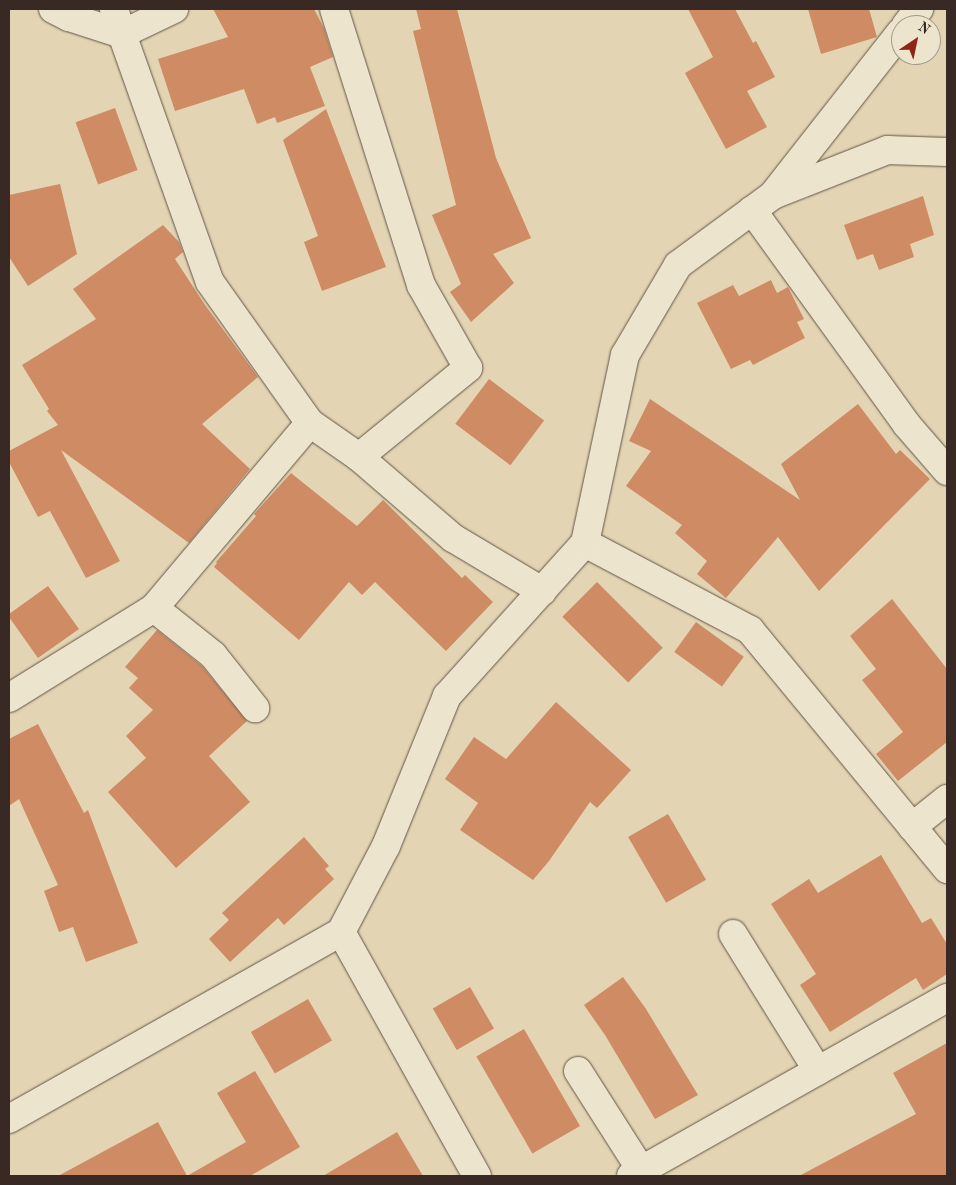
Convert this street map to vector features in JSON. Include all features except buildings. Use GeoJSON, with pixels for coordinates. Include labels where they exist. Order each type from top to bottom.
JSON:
{"type":"FeatureCollection","features":[{"type":"Feature","properties":{"kind":"street"},"geometry":{"type":"LineString","coordinates":[[53,9],[69,17],[122,34],[174,9]]}},
{"type":"Feature","properties":{"kind":"street"},"geometry":{"type":"LineString","coordinates":[[114,9],[210,282],[310,423],[359,457],[453,538],[542,591]]}},
{"type":"Feature","properties":{"kind":"street"},"geometry":{"type":"LineString","coordinates":[[334,9],[421,284],[468,368],[359,457]]}},
{"type":"Feature","properties":{"kind":"street"},"geometry":{"type":"LineString","coordinates":[[762,203],[891,44]]}},
{"type":"Feature","properties":{"kind":"street"},"geometry":{"type":"LineString","coordinates":[[9,1119],[341,932],[386,846],[447,696],[585,543],[625,355],[678,265],[762,203],[887,150],[947,152]]}},
{"type":"Feature","properties":{"kind":"street"},"geometry":{"type":"LineString","coordinates":[[762,203],[907,426],[947,471]]}},
{"type":"Feature","properties":{"kind":"street"},"geometry":{"type":"LineString","coordinates":[[9,698],[154,608],[310,423]]}},
{"type":"Feature","properties":{"kind":"street"},"geometry":{"type":"LineString","coordinates":[[585,543],[750,630],[947,869]]}},
{"type":"Feature","properties":{"kind":"street"},"geometry":{"type":"LineString","coordinates":[[154,608],[213,655],[255,708]]}},
{"type":"Feature","properties":{"kind":"street"},"geometry":{"type":"LineString","coordinates":[[912,827],[947,799]]}},
{"type":"Feature","properties":{"kind":"street"},"geometry":{"type":"LineString","coordinates":[[341,932],[477,1176]]}},
{"type":"Feature","properties":{"kind":"street"},"geometry":{"type":"LineString","coordinates":[[734,934],[818,1071]]}},
{"type":"Feature","properties":{"kind":"street"},"geometry":{"type":"LineString","coordinates":[[578,1071],[636,1173],[947,998]]}}]}
